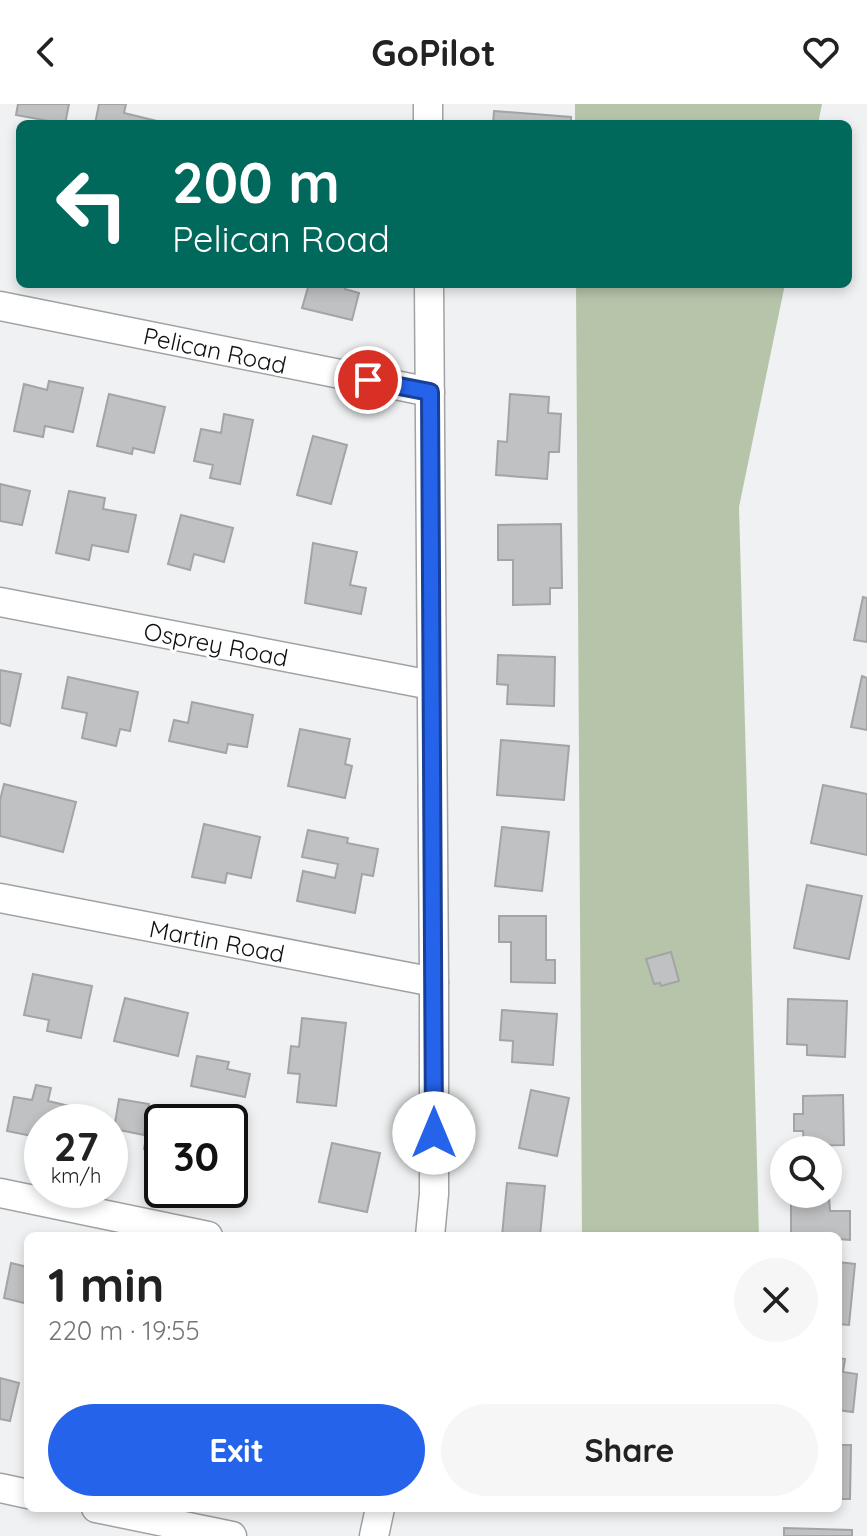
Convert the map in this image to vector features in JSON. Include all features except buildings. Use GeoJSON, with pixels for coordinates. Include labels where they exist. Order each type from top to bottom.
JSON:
{"type":"FeatureCollection","features":[{"type":"Feature","properties":{"kind":"street"},"geometry":{"type":"LineString","coordinates":[[429,288],[434,982],[434,1194],[430,1232]]}},
{"type":"Feature","properties":{"kind":"street","name":"Pelican Road"},"geometry":{"type":"LineString","coordinates":[[0,306],[430,392]]}},
{"type":"Feature","properties":{"kind":"street","name":"Osprey Road"},"geometry":{"type":"LineString","coordinates":[[0,602],[431,685]]}},
{"type":"Feature","properties":{"kind":"street","name":"Martin Road"},"geometry":{"type":"LineString","coordinates":[[0,898],[434,982]]}},
{"type":"Feature","properties":{"kind":"street"},"geometry":{"type":"LineString","coordinates":[[0,1193],[189,1232]]}},
{"type":"Feature","properties":{"kind":"street"},"geometry":{"type":"LineString","coordinates":[[0,1488],[24,1493]]}},
{"type":"Feature","properties":{"kind":"street"},"geometry":{"type":"LineString","coordinates":[[115,1512],[232,1536]]}},
{"type":"Feature","properties":{"kind":"street"},"geometry":{"type":"LineString","coordinates":[[374,1536],[379,1512]]}},
{"type":"Feature","properties":{"kind":"green space"},"geometry":{"type":"Polygon","coordinates":[[[575,104],[822,104],[819,120],[575,120],[575,104]]]}},
{"type":"Feature","properties":{"kind":"green space"},"geometry":{"type":"Polygon","coordinates":[[[576,288],[784,288],[739,507],[759,1232],[582,1232],[576,288]]]}},
{"type":"Feature","properties":{"kind":"route"},"geometry":{"type":"LineString","coordinates":[[368,380],[430,392],[434,1133]]}}]}
